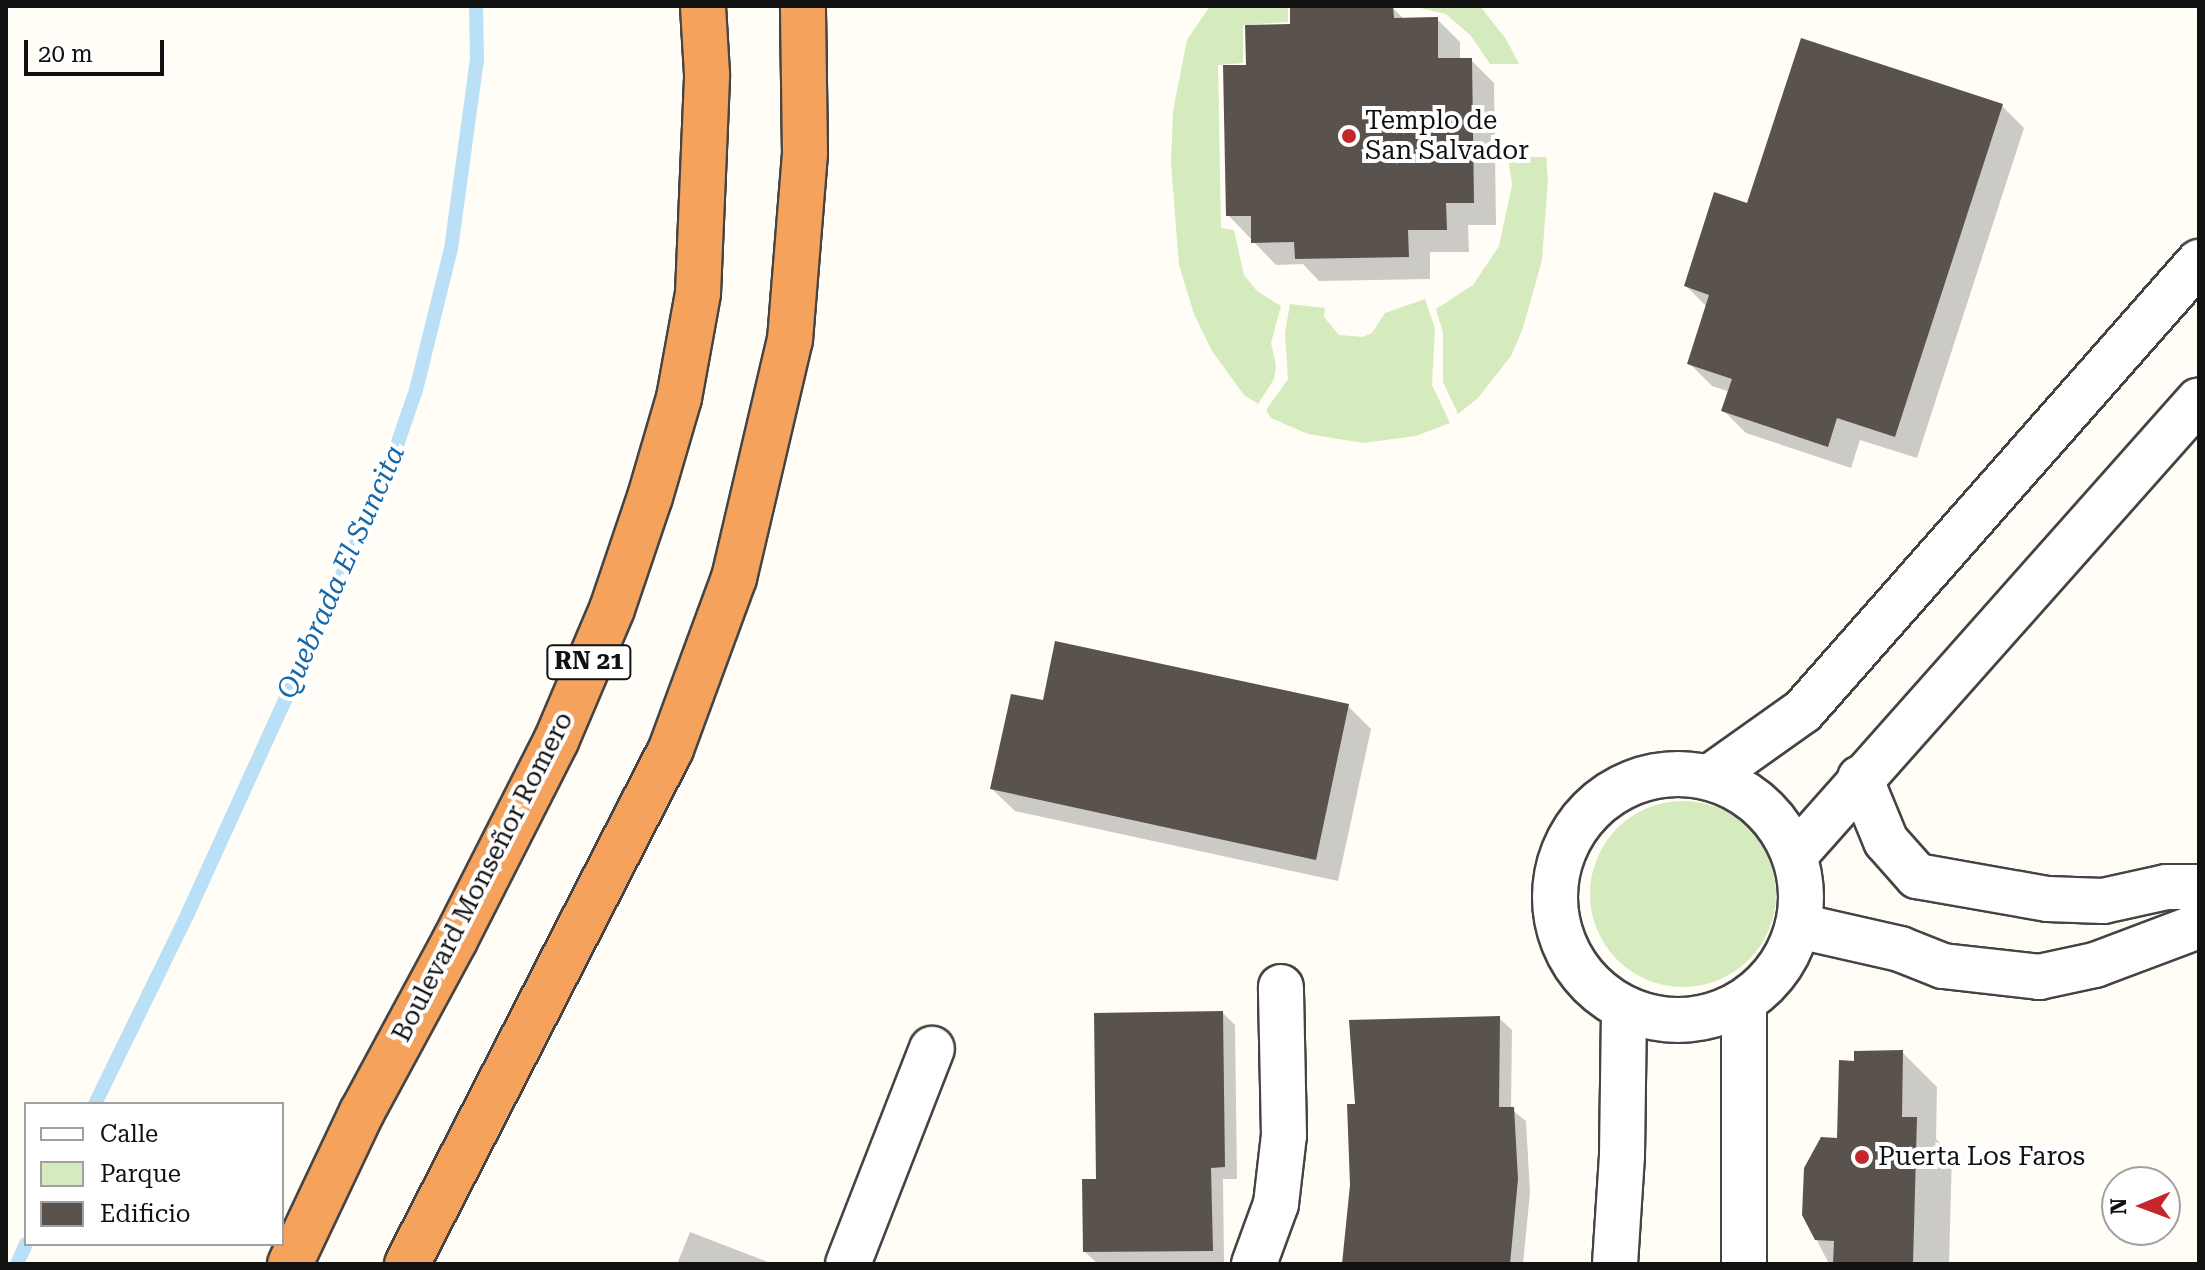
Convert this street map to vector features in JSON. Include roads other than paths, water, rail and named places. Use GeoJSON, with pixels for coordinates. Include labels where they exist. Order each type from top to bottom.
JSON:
{"type":"FeatureCollection","features":[{"type":"Feature","properties":{"kind":"highway","name":"Boulevard Monseñor Romero"},"geometry":{"type":"LineString","coordinates":[[290,1264],[362,1112],[455,940],[556,741],[612,609],[650,497],[679,398],[698,293],[707,74],[703,6]]}},
{"type":"Feature","properties":{"kind":"highway"},"geometry":{"type":"LineString","coordinates":[[407,1264],[671,749],[734,578],[790,340],[805,154],[803,6]]}},
{"type":"Feature","properties":{"kind":"street"},"geometry":{"type":"LineString","coordinates":[[1710,777],[1803,711],[2199,262]]}},
{"type":"Feature","properties":{"kind":"street"},"geometry":{"type":"LineString","coordinates":[[1795,855],[1860,778],[2199,400]]}},
{"type":"Feature","properties":{"kind":"street"},"geometry":{"type":"LineString","coordinates":[[1672,772],[1710,777],[1747,793],[1776,820],[1795,855],[1802,890],[1799,926],[1787,957],[1769,982],[1744,1003],[1706,1019],[1664,1021],[1624,1010],[1590,985],[1566,951],[1554,911],[1557,868],[1574,830],[1599,800],[1634,780],[1672,772]]}},
{"type":"Feature","properties":{"kind":"street"},"geometry":{"type":"LineString","coordinates":[[1860,778],[1886,841],[1917,876],[1984,890],[2061,900],[2103,901],[2166,887],[2199,887]]}},
{"type":"Feature","properties":{"kind":"street"},"geometry":{"type":"LineString","coordinates":[[1799,926],[1900,949],[1943,966],[2039,977],[2095,965],[2199,926]]}},
{"type":"Feature","properties":{"kind":"street"},"geometry":{"type":"LineString","coordinates":[[1254,1264],[1276,1204],[1284,1135],[1281,987]]}},
{"type":"Feature","properties":{"kind":"street"},"geometry":{"type":"LineString","coordinates":[[1744,1003],[1744,1264]]}},
{"type":"Feature","properties":{"kind":"street"},"geometry":{"type":"LineString","coordinates":[[1615,1264],[1622,1155],[1624,1010]]}},
{"type":"Feature","properties":{"kind":"street"},"geometry":{"type":"LineString","coordinates":[[848,1264],[932,1049]]}},
{"type":"Feature","properties":{"kind":"waterway","name":"Quebrada El Suncita"},"geometry":{"type":"LineString","coordinates":[[96,1102],[188,913],[384,483],[416,390],[451,249],[477,60],[476,6]]}},
{"type":"Feature","properties":{"kind":"waterway","name":"Quebrada El Suncita"},"geometry":{"type":"LineString","coordinates":[[17,1264],[25,1246]]}},
{"type":"Feature","properties":{"kind":"place","name":"Templo de San Salvador"},"geometry":{"type":"Point","coordinates":[1349,136]}},
{"type":"Feature","properties":{"kind":"place","name":"Puerta Los Faros"},"geometry":{"type":"Point","coordinates":[1862,1157]}}]}
